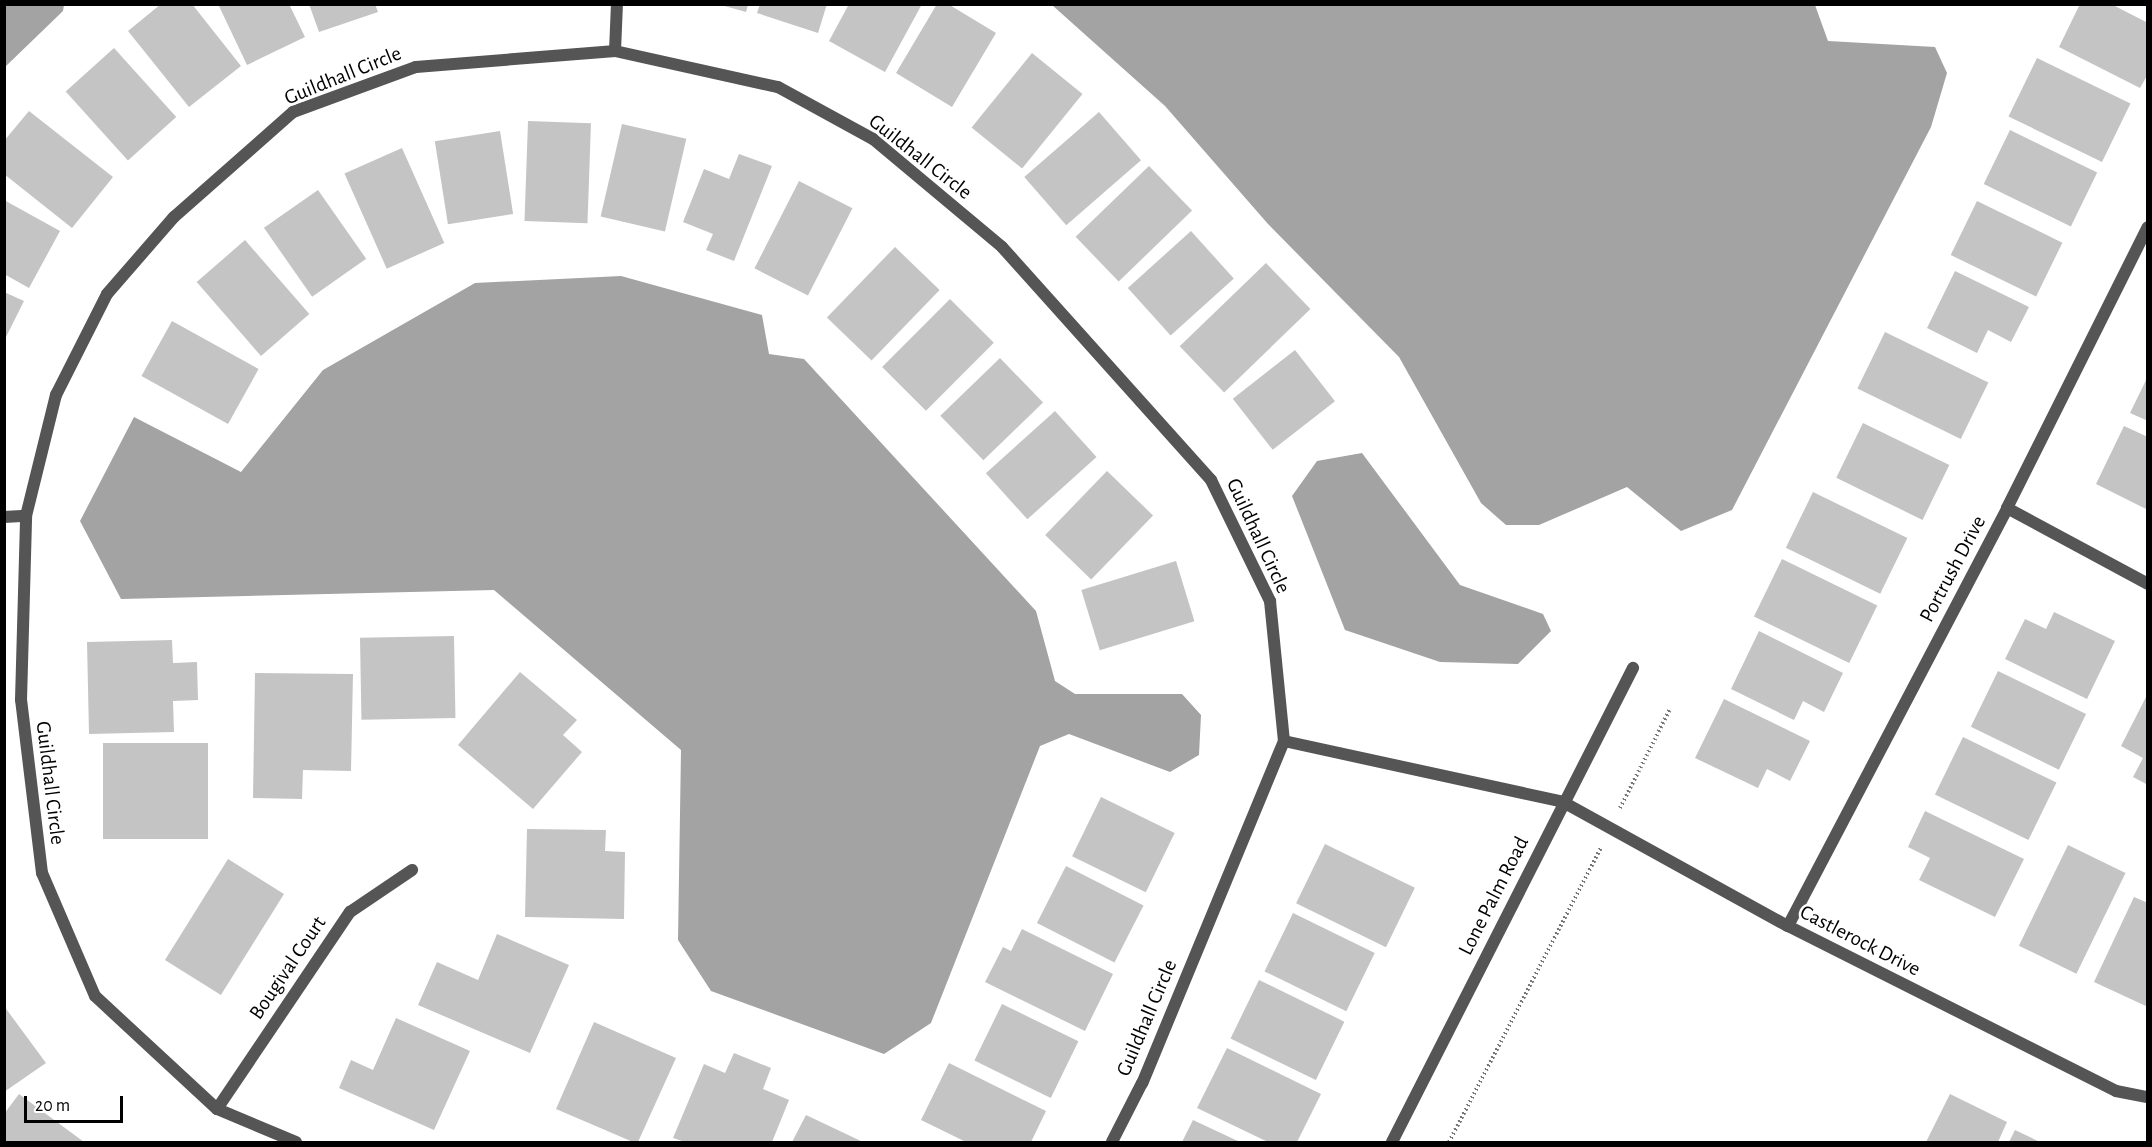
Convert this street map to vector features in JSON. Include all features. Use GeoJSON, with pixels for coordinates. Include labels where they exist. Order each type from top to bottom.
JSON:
{"type":"FeatureCollection","features":[{"type":"Feature","properties":{"kind":"street"},"geometry":{"type":"LineString","coordinates":[[615,51],[617,4]]}},
{"type":"Feature","properties":{"kind":"street","name":"Guildhall Circle"},"geometry":{"type":"LineString","coordinates":[[296,1143],[217,1109],[95,996],[42,873],[21,700],[26,516],[56,395],[107,294],[174,217],[294,112],[416,67],[615,51],[778,87],[873,139],[1002,247],[1211,480],[1270,601],[1284,741],[1142,1083],[1112,1143]]}},
{"type":"Feature","properties":{"kind":"street","name":"Portrush Drive"},"geometry":{"type":"LineString","coordinates":[[1788,926],[2007,508],[2148,226]]}},
{"type":"Feature","properties":{"kind":"street"},"geometry":{"type":"LineString","coordinates":[[2007,508],[2148,584]]}},
{"type":"Feature","properties":{"kind":"street"},"geometry":{"type":"LineString","coordinates":[[4,517],[26,516]]}},
{"type":"Feature","properties":{"kind":"street","name":"Lone Palm Road"},"geometry":{"type":"LineString","coordinates":[[1392,1143],[1633,668]]}},
{"type":"Feature","properties":{"kind":"street"},"geometry":{"type":"LineString","coordinates":[[1284,741],[1563,802]]}},
{"type":"Feature","properties":{"kind":"street","name":"Castlerock Drive"},"geometry":{"type":"LineString","coordinates":[[1563,802],[1788,926],[2116,1091],[2148,1097]]}},
{"type":"Feature","properties":{"kind":"street","name":"Bougival Court"},"geometry":{"type":"LineString","coordinates":[[217,1109],[350,912],[412,870]]}},
{"type":"Feature","properties":{"kind":"path"},"geometry":{"type":"LineString","coordinates":[[1449,1143],[1670,709]]}},
{"type":"Feature","properties":{"kind":"shaded area"},"geometry":{"type":"Polygon","coordinates":[[[5,4],[64,5],[63,11],[5,67],[5,4]]]}},
{"type":"Feature","properties":{"kind":"shaded area"},"geometry":{"type":"Polygon","coordinates":[[[1052,5],[1815,5],[1828,41],[1935,47],[1947,73],[1931,127],[1732,510],[1681,531],[1627,487],[1539,525],[1506,525],[1481,503],[1399,357],[1268,224],[1165,106],[1052,5]]]}},
{"type":"Feature","properties":{"kind":"shaded area"},"geometry":{"type":"Polygon","coordinates":[[[621,276],[762,315],[769,354],[804,359],[1036,611],[1055,681],[1075,694],[1182,694],[1201,715],[1199,755],[1170,772],[1069,734],[1040,746],[931,1023],[884,1054],[711,991],[678,940],[681,750],[494,590],[121,599],[80,521],[134,417],[241,472],[323,370],[475,283],[621,276]]]}},
{"type":"Feature","properties":{"kind":"shaded area"},"geometry":{"type":"Polygon","coordinates":[[[1362,453],[1460,585],[1543,614],[1551,631],[1518,664],[1440,662],[1345,630],[1292,496],[1317,461],[1362,453]]]}},
{"type":"Feature","properties":{"kind":"building"},"geometry":{"type":"Polygon","coordinates":[[[161,4],[192,4],[241,66],[189,107],[128,31],[161,4]]]}},
{"type":"Feature","properties":{"kind":"building"},"geometry":{"type":"Polygon","coordinates":[[[218,4],[289,4],[305,37],[247,65],[218,4]]]}},
{"type":"Feature","properties":{"kind":"building"},"geometry":{"type":"Polygon","coordinates":[[[309,4],[375,4],[378,12],[319,32],[309,4]]]}},
{"type":"Feature","properties":{"kind":"building"},"geometry":{"type":"Polygon","coordinates":[[[760,4],[827,4],[818,33],[757,13],[760,4]]]}},
{"type":"Feature","properties":{"kind":"building"},"geometry":{"type":"Polygon","coordinates":[[[849,4],[922,4],[885,72],[829,41],[849,4]]]}},
{"type":"Feature","properties":{"kind":"building"},"geometry":{"type":"Polygon","coordinates":[[[937,4],[948,4],[996,33],[952,107],[896,73],[937,4]]]}},
{"type":"Feature","properties":{"kind":"building"},"geometry":{"type":"Polygon","coordinates":[[[2080,4],[2111,4],[2148,23],[2148,74],[2140,88],[2059,47],[2080,4]]]}},
{"type":"Feature","properties":{"kind":"building"},"geometry":{"type":"Polygon","coordinates":[[[721,5],[748,5],[746,12],[721,5]]]}},
{"type":"Feature","properties":{"kind":"building"},"geometry":{"type":"Polygon","coordinates":[[[114,48],[176,117],[128,161],[66,91],[114,48]]]}},
{"type":"Feature","properties":{"kind":"building"},"geometry":{"type":"Polygon","coordinates":[[[1032,53],[1083,94],[1022,169],[972,128],[1032,53]]]}},
{"type":"Feature","properties":{"kind":"building"},"geometry":{"type":"Polygon","coordinates":[[[2037,58],[2130,104],[2102,162],[2009,116],[2037,58]]]}},
{"type":"Feature","properties":{"kind":"building"},"geometry":{"type":"Polygon","coordinates":[[[29,111],[113,177],[72,228],[4,174],[4,141],[29,111]]]}},
{"type":"Feature","properties":{"kind":"building"},"geometry":{"type":"Polygon","coordinates":[[[1099,112],[1141,160],[1066,225],[1024,177],[1099,112]]]}},
{"type":"Feature","properties":{"kind":"building"},"geometry":{"type":"Polygon","coordinates":[[[528,121],[591,123],[587,223],[525,221],[528,121]]]}},
{"type":"Feature","properties":{"kind":"building"},"geometry":{"type":"Polygon","coordinates":[[[622,124],[686,139],[665,231],[601,217],[622,124]]]}},
{"type":"Feature","properties":{"kind":"building"},"geometry":{"type":"Polygon","coordinates":[[[2010,130],[2097,173],[2071,226],[1984,184],[2010,130]]]}},
{"type":"Feature","properties":{"kind":"building"},"geometry":{"type":"Polygon","coordinates":[[[500,131],[513,214],[448,224],[435,141],[500,131]]]}},
{"type":"Feature","properties":{"kind":"building"},"geometry":{"type":"Polygon","coordinates":[[[402,148],[444,243],[387,269],[344,174],[402,148]]]}},
{"type":"Feature","properties":{"kind":"building"},"geometry":{"type":"Polygon","coordinates":[[[739,154],[772,166],[734,261],[706,250],[713,234],[683,222],[704,169],[729,179],[739,154]]]}},
{"type":"Feature","properties":{"kind":"building"},"geometry":{"type":"Polygon","coordinates":[[[1149,166],[1192,211],[1119,281],[1076,237],[1149,166]]]}},
{"type":"Feature","properties":{"kind":"building"},"geometry":{"type":"Polygon","coordinates":[[[799,181],[852,208],[808,296],[755,268],[799,181]]]}},
{"type":"Feature","properties":{"kind":"building"},"geometry":{"type":"Polygon","coordinates":[[[318,190],[366,259],[312,297],[264,228],[318,190]]]}},
{"type":"Feature","properties":{"kind":"building"},"geometry":{"type":"Polygon","coordinates":[[[4,200],[60,231],[29,288],[4,274],[4,200]]]}},
{"type":"Feature","properties":{"kind":"building"},"geometry":{"type":"Polygon","coordinates":[[[1977,201],[2062,243],[2036,297],[1951,255],[1977,201]]]}},
{"type":"Feature","properties":{"kind":"building"},"geometry":{"type":"Polygon","coordinates":[[[1191,231],[1234,279],[1171,335],[1128,288],[1191,231]]]}},
{"type":"Feature","properties":{"kind":"building"},"geometry":{"type":"Polygon","coordinates":[[[245,240],[309,314],[261,356],[197,282],[245,240]]]}},
{"type":"Feature","properties":{"kind":"building"},"geometry":{"type":"Polygon","coordinates":[[[895,247],[940,290],[872,361],[827,317],[895,247]]]}},
{"type":"Feature","properties":{"kind":"building"},"geometry":{"type":"Polygon","coordinates":[[[1266,263],[1310,309],[1224,392],[1180,346],[1266,263]]]}},
{"type":"Feature","properties":{"kind":"building"},"geometry":{"type":"Polygon","coordinates":[[[1955,271],[2029,307],[2011,342],[1988,330],[1977,353],[1927,328],[1955,271]]]}},
{"type":"Feature","properties":{"kind":"building"},"geometry":{"type":"Polygon","coordinates":[[[4,292],[24,301],[4,341],[4,292]]]}},
{"type":"Feature","properties":{"kind":"building"},"geometry":{"type":"Polygon","coordinates":[[[950,299],[994,343],[926,411],[882,367],[950,299]]]}},
{"type":"Feature","properties":{"kind":"building"},"geometry":{"type":"Polygon","coordinates":[[[172,321],[259,369],[228,424],[141,376],[172,321]]]}},
{"type":"Feature","properties":{"kind":"building"},"geometry":{"type":"Polygon","coordinates":[[[1885,332],[1988,382],[1961,439],[1857,389],[1885,332]]]}},
{"type":"Feature","properties":{"kind":"building"},"geometry":{"type":"Polygon","coordinates":[[[1295,350],[1335,401],[1273,450],[1233,399],[1295,350]]]}},
{"type":"Feature","properties":{"kind":"building"},"geometry":{"type":"Polygon","coordinates":[[[1000,358],[1043,403],[983,460],[940,416],[1000,358]]]}},
{"type":"Feature","properties":{"kind":"building"},"geometry":{"type":"Polygon","coordinates":[[[2148,376],[2148,421],[2130,413],[2148,376]]]}},
{"type":"Feature","properties":{"kind":"building"},"geometry":{"type":"Polygon","coordinates":[[[1055,411],[1096,457],[1027,519],[986,473],[1055,411]]]}},
{"type":"Feature","properties":{"kind":"building"},"geometry":{"type":"Polygon","coordinates":[[[1863,423],[1949,465],[1923,520],[1836,478],[1863,423]]]}},
{"type":"Feature","properties":{"kind":"building"},"geometry":{"type":"Polygon","coordinates":[[[2124,426],[2148,437],[2148,510],[2096,484],[2124,426]]]}},
{"type":"Feature","properties":{"kind":"building"},"geometry":{"type":"Polygon","coordinates":[[[1107,471],[1153,515],[1091,579],[1045,535],[1107,471]]]}},
{"type":"Feature","properties":{"kind":"building"},"geometry":{"type":"Polygon","coordinates":[[[1813,492],[1907,538],[1880,594],[1786,548],[1813,492]]]}},
{"type":"Feature","properties":{"kind":"building"},"geometry":{"type":"Polygon","coordinates":[[[1782,559],[1877,605],[1849,663],[1754,617],[1782,559]]]}},
{"type":"Feature","properties":{"kind":"building"},"geometry":{"type":"Polygon","coordinates":[[[1176,561],[1194,621],[1100,650],[1081,590],[1176,561]]]}},
{"type":"Feature","properties":{"kind":"building"},"geometry":{"type":"Polygon","coordinates":[[[2054,612],[2115,641],[2087,699],[2005,659],[2025,619],[2046,629],[2054,612]]]}},
{"type":"Feature","properties":{"kind":"building"},"geometry":{"type":"Polygon","coordinates":[[[1759,631],[1843,673],[1824,712],[1803,701],[1794,720],[1731,689],[1759,631]]]}},
{"type":"Feature","properties":{"kind":"building"},"geometry":{"type":"Polygon","coordinates":[[[454,636],[455,718],[361,720],[360,638],[454,636]]]}},
{"type":"Feature","properties":{"kind":"building"},"geometry":{"type":"Polygon","coordinates":[[[172,640],[173,663],[197,662],[198,700],[173,701],[174,732],[89,734],[87,642],[172,640]]]}},
{"type":"Feature","properties":{"kind":"building"},"geometry":{"type":"Polygon","coordinates":[[[1998,671],[2086,714],[2059,770],[1971,727],[1998,671]]]}},
{"type":"Feature","properties":{"kind":"building"},"geometry":{"type":"Polygon","coordinates":[[[520,672],[577,720],[563,735],[582,752],[533,809],[458,745],[520,672]]]}},
{"type":"Feature","properties":{"kind":"building"},"geometry":{"type":"Polygon","coordinates":[[[255,673],[353,674],[351,771],[303,770],[302,799],[253,798],[255,673]]]}},
{"type":"Feature","properties":{"kind":"building"},"geometry":{"type":"Polygon","coordinates":[[[2148,693],[2148,785],[2133,777],[2143,758],[2121,746],[2148,693]]]}},
{"type":"Feature","properties":{"kind":"building"},"geometry":{"type":"Polygon","coordinates":[[[1724,699],[1810,741],[1790,781],[1767,769],[1758,788],[1695,758],[1724,699]]]}},
{"type":"Feature","properties":{"kind":"building"},"geometry":{"type":"Polygon","coordinates":[[[1963,737],[2056,783],[2028,840],[1935,795],[1963,737]]]}},
{"type":"Feature","properties":{"kind":"building"},"geometry":{"type":"Polygon","coordinates":[[[103,743],[208,743],[208,839],[103,839],[103,743]]]}},
{"type":"Feature","properties":{"kind":"building"},"geometry":{"type":"Polygon","coordinates":[[[1101,797],[1175,833],[1146,892],[1072,856],[1101,797]]]}},
{"type":"Feature","properties":{"kind":"building"},"geometry":{"type":"Polygon","coordinates":[[[1925,811],[2024,859],[1995,917],[1919,880],[1930,858],[1908,847],[1925,811]]]}},
{"type":"Feature","properties":{"kind":"building"},"geometry":{"type":"Polygon","coordinates":[[[527,829],[606,830],[605,851],[625,852],[624,919],[525,917],[527,829]]]}},
{"type":"Feature","properties":{"kind":"building"},"geometry":{"type":"Polygon","coordinates":[[[1325,844],[1415,888],[1386,947],[1296,903],[1325,844]]]}},
{"type":"Feature","properties":{"kind":"building"},"geometry":{"type":"Polygon","coordinates":[[[2068,845],[2126,873],[2076,974],[2019,946],[2068,845]]]}},
{"type":"Feature","properties":{"kind":"building"},"geometry":{"type":"Polygon","coordinates":[[[228,859],[284,894],[221,995],[165,960],[228,859]]]}},
{"type":"Feature","properties":{"kind":"building"},"geometry":{"type":"Polygon","coordinates":[[[1066,866],[1144,905],[1114,963],[1037,923],[1066,866]]]}},
{"type":"Feature","properties":{"kind":"building"},"geometry":{"type":"Polygon","coordinates":[[[2134,897],[2148,903],[2148,1007],[2094,982],[2134,897]]]}},
{"type":"Feature","properties":{"kind":"building"},"geometry":{"type":"Polygon","coordinates":[[[1293,913],[1375,953],[1346,1011],[1265,971],[1293,913]]]}},
{"type":"Feature","properties":{"kind":"building"},"geometry":{"type":"Polygon","coordinates":[[[1022,929],[1113,974],[1085,1031],[985,982],[1003,947],[1011,951],[1022,929]]]}},
{"type":"Feature","properties":{"kind":"building"},"geometry":{"type":"Polygon","coordinates":[[[497,934],[569,965],[530,1053],[418,1005],[437,962],[478,980],[497,934]]]}},
{"type":"Feature","properties":{"kind":"building"},"geometry":{"type":"Polygon","coordinates":[[[1259,980],[1344,1022],[1316,1080],[1231,1038],[1259,980]]]}},
{"type":"Feature","properties":{"kind":"building"},"geometry":{"type":"Polygon","coordinates":[[[1002,1004],[1078,1041],[1051,1098],[974,1061],[1002,1004]]]}},
{"type":"Feature","properties":{"kind":"building"},"geometry":{"type":"Polygon","coordinates":[[[4,1006],[46,1063],[4,1092],[4,1006]]]}},
{"type":"Feature","properties":{"kind":"building"},"geometry":{"type":"Polygon","coordinates":[[[396,1018],[470,1051],[434,1130],[339,1088],[351,1060],[373,1070],[396,1018]]]}},
{"type":"Feature","properties":{"kind":"building"},"geometry":{"type":"Polygon","coordinates":[[[594,1022],[676,1058],[638,1142],[633,1142],[556,1109],[594,1022]]]}},
{"type":"Feature","properties":{"kind":"building"},"geometry":{"type":"Polygon","coordinates":[[[1227,1048],[1321,1094],[1297,1142],[1268,1142],[1197,1108],[1227,1048]]]}},
{"type":"Feature","properties":{"kind":"building"},"geometry":{"type":"Polygon","coordinates":[[[734,1053],[771,1068],[763,1089],[789,1100],[772,1142],[685,1142],[673,1138],[704,1064],[725,1073],[734,1053]]]}},
{"type":"Feature","properties":{"kind":"building"},"geometry":{"type":"Polygon","coordinates":[[[949,1063],[1046,1111],[1031,1142],[966,1142],[921,1120],[949,1063]]]}},
{"type":"Feature","properties":{"kind":"building"},"geometry":{"type":"Polygon","coordinates":[[[19,1094],[84,1142],[4,1142],[4,1114],[19,1094]]]}},
{"type":"Feature","properties":{"kind":"building"},"geometry":{"type":"Polygon","coordinates":[[[1950,1094],[2007,1122],[1998,1142],[1926,1142],[1950,1094]]]}},
{"type":"Feature","properties":{"kind":"building"},"geometry":{"type":"Polygon","coordinates":[[[806,1115],[863,1142],[792,1142],[806,1115]]]}},
{"type":"Feature","properties":{"kind":"building"},"geometry":{"type":"Polygon","coordinates":[[[1193,1120],[1240,1142],[1182,1142],[1193,1120]]]}},
{"type":"Feature","properties":{"kind":"building"},"geometry":{"type":"Polygon","coordinates":[[[2015,1130],[2040,1142],[2009,1142],[2015,1130]]]}}]}
